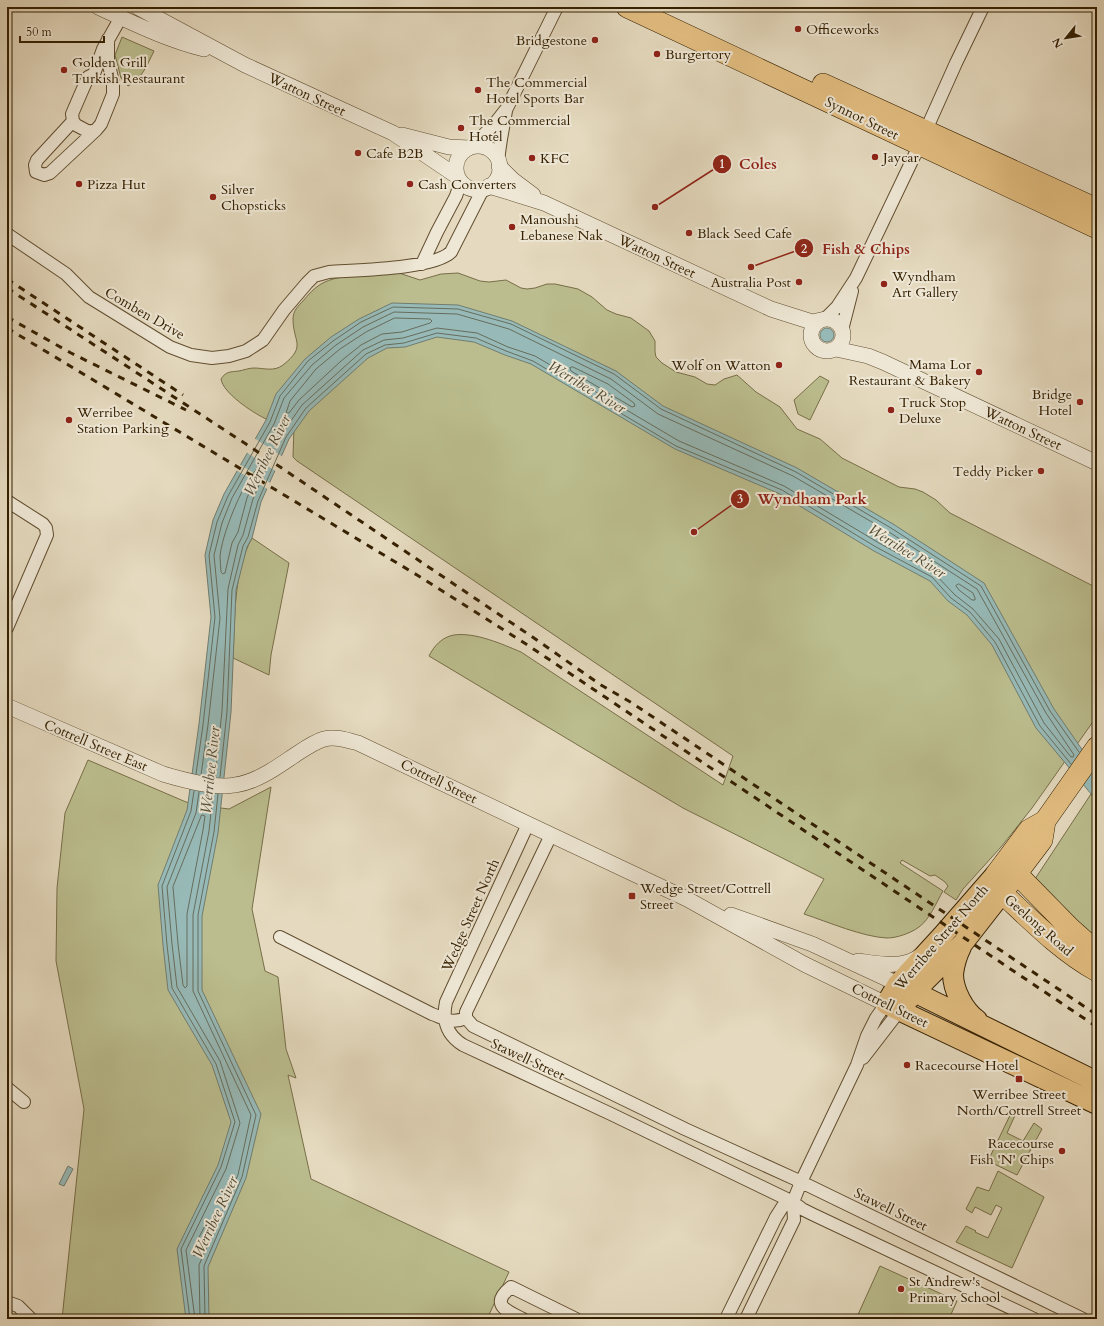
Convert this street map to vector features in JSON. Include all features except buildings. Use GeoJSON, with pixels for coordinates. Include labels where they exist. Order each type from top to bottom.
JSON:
{"type":"FeatureCollection","features":[{"type":"Feature","properties":{"kind":"highway","name":"Synnot Street"},"geometry":{"type":"LineString","coordinates":[[627,7],[691,29],[1053,198],[1097,228]]}},
{"type":"Feature","properties":{"kind":"highway","name":"Synnot Street"},"geometry":{"type":"LineString","coordinates":[[660,7],[691,29]]}},
{"type":"Feature","properties":{"kind":"highway","name":"Synnot Street"},"geometry":{"type":"LineString","coordinates":[[1053,198],[1097,209]]}},
{"type":"Feature","properties":{"kind":"highway"},"geometry":{"type":"LineString","coordinates":[[999,883],[1029,830],[1045,821],[1097,747]]}},
{"type":"Feature","properties":{"kind":"highway"},"geometry":{"type":"LineString","coordinates":[[999,883],[1017,874],[1042,840],[1045,821]]}},
{"type":"Feature","properties":{"kind":"highway","name":"Geelong Road"},"geometry":{"type":"LineString","coordinates":[[1017,874],[1070,928],[1097,952]]}},
{"type":"Feature","properties":{"kind":"highway","name":"Geelong Road"},"geometry":{"type":"LineString","coordinates":[[999,883],[1049,938],[1085,964],[1097,970]]}},
{"type":"Feature","properties":{"kind":"main road","name":"Werribee Street North"},"geometry":{"type":"LineString","coordinates":[[906,988],[963,943],[999,883]]}},
{"type":"Feature","properties":{"kind":"main road","name":"Werribee Street North"},"geometry":{"type":"LineString","coordinates":[[893,1007],[928,951],[999,883]]}},
{"type":"Feature","properties":{"kind":"main road"},"geometry":{"type":"LineString","coordinates":[[963,943],[954,965],[953,974],[955,986],[967,1010],[974,1018],[987,1027]]}},
{"type":"Feature","properties":{"kind":"main road","name":"Cottrell Street"},"geometry":{"type":"LineString","coordinates":[[906,988],[1097,1082]]}},
{"type":"Feature","properties":{"kind":"main road","name":"Cottrell Street"},"geometry":{"type":"LineString","coordinates":[[893,1007],[1097,1104]]}},
{"type":"Feature","properties":{"kind":"street","name":"Watton Street"},"geometry":{"type":"LineString","coordinates":[[98,7],[123,12],[144,29],[175,41],[221,53]]}},
{"type":"Feature","properties":{"kind":"street","name":"Watton Street"},"geometry":{"type":"LineString","coordinates":[[137,7],[201,40],[221,53],[393,133],[460,179]]}},
{"type":"Feature","properties":{"kind":"street"},"geometry":{"type":"LineString","coordinates":[[507,108],[500,139],[497,178],[486,188],[476,190],[465,186],[456,171],[456,164],[459,157],[496,122],[507,108],[557,7]]}},
{"type":"Feature","properties":{"kind":"street"},"geometry":{"type":"LineString","coordinates":[[856,278],[842,342],[832,351],[824,351],[816,347],[812,340],[812,331],[814,326],[835,309],[856,278],[923,138],[956,63],[983,7]]}},
{"type":"Feature","properties":{"kind":"street"},"geometry":{"type":"LineString","coordinates":[[94,74],[103,49],[123,12]]}},
{"type":"Feature","properties":{"kind":"street"},"geometry":{"type":"LineString","coordinates":[[73,121],[37,160],[36,172],[44,175],[50,173],[101,124],[113,94],[113,82],[108,60],[108,39]]}},
{"type":"Feature","properties":{"kind":"street"},"geometry":{"type":"LineString","coordinates":[[96,130],[89,132],[80,128],[73,121],[73,108],[88,77],[94,74],[104,74],[113,82]]}},
{"type":"Feature","properties":{"kind":"street","name":"Watton Street"},"geometry":{"type":"LineString","coordinates":[[393,133],[449,147],[470,148]]}},
{"type":"Feature","properties":{"kind":"street"},"geometry":{"type":"LineString","coordinates":[[470,148],[478,146],[490,150],[499,163]]}},
{"type":"Feature","properties":{"kind":"street","name":"Watton Street"},"geometry":{"type":"LineString","coordinates":[[499,163],[523,188],[544,203],[771,309],[812,322],[823,320]]}},
{"type":"Feature","properties":{"kind":"street"},"geometry":{"type":"LineString","coordinates":[[422,264],[456,196],[460,179]]}},
{"type":"Feature","properties":{"kind":"street","name":"Watton Street"},"geometry":{"type":"LineString","coordinates":[[486,188],[544,203]]}},
{"type":"Feature","properties":{"kind":"street","name":"Comben Drive"},"geometry":{"type":"LineString","coordinates":[[7,234],[66,274],[89,297],[170,347],[191,355],[212,358],[229,356],[246,351],[263,340],[291,301],[314,276],[329,272],[422,264],[442,259],[451,252],[486,188]]}},
{"type":"Feature","properties":{"kind":"street","name":"Watton Street"},"geometry":{"type":"LineString","coordinates":[[771,309],[812,340]]}},
{"type":"Feature","properties":{"kind":"street"},"geometry":{"type":"LineString","coordinates":[[823,320],[834,321],[843,332]]}},
{"type":"Feature","properties":{"kind":"street","name":"Watton Street"},"geometry":{"type":"LineString","coordinates":[[843,332],[883,362]]}},
{"type":"Feature","properties":{"kind":"street","name":"Watton Street"},"geometry":{"type":"LineString","coordinates":[[836,349],[868,356],[883,362],[1097,463]]}},
{"type":"Feature","properties":{"kind":"street"},"geometry":{"type":"LineString","coordinates":[[7,501],[43,524],[46,528],[47,535],[7,628]]}},
{"type":"Feature","properties":{"kind":"street","name":"Cottrell Street East"},"geometry":{"type":"LineString","coordinates":[[7,706],[163,774],[187,781]]}},
{"type":"Feature","properties":{"kind":"street","name":"Cottrell Street"},"geometry":{"type":"LineString","coordinates":[[187,781],[225,787],[246,783],[272,771],[306,748],[325,739],[340,738],[358,743],[687,898],[804,964],[893,1007]]}},
{"type":"Feature","properties":{"kind":"street","name":"Wedge Street North"},"geometry":{"type":"LineString","coordinates":[[445,1019],[446,1002],[528,824]]}},
{"type":"Feature","properties":{"kind":"street"},"geometry":{"type":"LineString","coordinates":[[280,938],[432,1014],[452,1022],[458,1022],[466,1018],[466,1012],[551,834]]}},
{"type":"Feature","properties":{"kind":"street","name":"Cottrell Street"},"geometry":{"type":"LineString","coordinates":[[687,898],[812,944],[906,988]]}},
{"type":"Feature","properties":{"kind":"street"},"geometry":{"type":"LineString","coordinates":[[842,958],[895,964],[910,962],[928,951]]}},
{"type":"Feature","properties":{"kind":"street","name":"Werribee Street North"},"geometry":{"type":"LineString","coordinates":[[746,1319],[794,1220],[793,1202],[801,1182],[857,1065],[867,1036],[876,1018],[893,1007]]}},
{"type":"Feature","properties":{"kind":"street","name":"Stawell Street"},"geometry":{"type":"LineString","coordinates":[[466,1018],[473,1026],[620,1098],[801,1182],[1083,1319]]}},
{"type":"Feature","properties":{"kind":"street","name":"Stawell Street"},"geometry":{"type":"LineString","coordinates":[[445,1019],[447,1029],[452,1037],[463,1045],[677,1145],[793,1202],[812,1214],[1034,1319]]}},
{"type":"Feature","properties":{"kind":"street"},"geometry":{"type":"LineString","coordinates":[[7,1088],[24,1102]]}},
{"type":"Feature","properties":{"kind":"street"},"geometry":{"type":"LineString","coordinates":[[611,1114],[620,1098]]}},
{"type":"Feature","properties":{"kind":"street"},"geometry":{"type":"LineString","coordinates":[[677,1145],[685,1128]]}},
{"type":"Feature","properties":{"kind":"street","name":"Werribee Street North"},"geometry":{"type":"LineString","coordinates":[[726,1319],[776,1217],[783,1206],[793,1202]]}},
{"type":"Feature","properties":{"kind":"street"},"geometry":{"type":"LineString","coordinates":[[523,1319],[504,1310],[501,1303],[505,1292],[511,1287],[576,1319]]}},
{"type":"Feature","properties":{"kind":"street"},"geometry":{"type":"LineString","coordinates":[[7,1302],[18,1306],[31,1319]]}},
{"type":"Feature","properties":{"kind":"green space"},"geometry":{"type":"Polygon","coordinates":[[[122,37],[154,51],[141,76],[128,86],[121,78],[115,55],[122,37]]]}},
{"type":"Feature","properties":{"kind":"green space"},"geometry":{"type":"Polygon","coordinates":[[[399,273],[420,280],[441,274],[458,273],[480,281],[489,282],[506,280],[521,288],[527,289],[547,284],[555,284],[578,289],[592,297],[607,310],[631,318],[649,331],[655,341],[656,357],[676,372],[695,377],[707,384],[715,385],[724,379],[737,375],[756,392],[780,407],[797,429],[820,439],[842,458],[899,487],[915,489],[923,492],[936,500],[950,513],[1097,588],[1097,716],[1032,808],[1001,847],[963,889],[956,900],[944,892],[948,886],[945,882],[935,875],[930,876],[902,860],[900,863],[943,891],[923,924],[912,931],[895,937],[878,937],[834,925],[804,914],[824,879],[683,808],[429,656],[436,645],[442,640],[454,635],[471,635],[488,639],[521,652],[723,785],[733,756],[297,461],[293,457],[294,427],[267,420],[239,402],[232,396],[223,384],[221,379],[229,372],[252,368],[276,368],[280,367],[290,359],[297,348],[293,319],[295,311],[311,292],[321,284],[329,280],[348,276],[399,273]]]}},
{"type":"Feature","properties":{"kind":"green space"},"geometry":{"type":"Polygon","coordinates":[[[820,376],[829,381],[810,420],[798,414],[794,400],[820,376]]]}},
{"type":"Feature","properties":{"kind":"green space"},"geometry":{"type":"Polygon","coordinates":[[[252,538],[289,563],[271,655],[269,675],[233,658],[238,581],[241,566],[252,538]]]}},
{"type":"Feature","properties":{"kind":"green space"},"geometry":{"type":"Polygon","coordinates":[[[88,760],[186,802],[221,808],[229,809],[271,787],[252,909],[265,971],[278,977],[286,1049],[296,1078],[288,1075],[311,1179],[509,1272],[487,1319],[62,1319],[84,1109],[56,961],[57,888],[65,813],[88,760]]]}},
{"type":"Feature","properties":{"kind":"green space"},"geometry":{"type":"Polygon","coordinates":[[[1091,794],[1097,801],[1097,943],[1033,882],[1091,794]]]}},
{"type":"Feature","properties":{"kind":"green space"},"geometry":{"type":"Polygon","coordinates":[[[1013,1109],[1017,1111],[1007,1133],[1023,1141],[1034,1123],[1042,1129],[1017,1175],[988,1161],[1013,1109]]]}},
{"type":"Feature","properties":{"kind":"green space"},"geometry":{"type":"Polygon","coordinates":[[[998,1171],[1044,1197],[1012,1268],[956,1242],[966,1226],[988,1238],[1002,1208],[996,1205],[991,1215],[975,1207],[972,1213],[966,1209],[977,1187],[989,1191],[998,1171]]]}},
{"type":"Feature","properties":{"kind":"green space","name":"St Andrew's Primary School"},"geometry":{"type":"Polygon","coordinates":[[[880,1266],[957,1301],[949,1319],[856,1319],[880,1266]]]}},
{"type":"Feature","properties":{"kind":"water","name":"Werribee River"},"geometry":{"type":"Polygon","coordinates":[[[392,303],[458,305],[512,321],[616,371],[663,406],[797,468],[893,524],[984,583],[1054,709],[1097,771],[1097,801],[1036,728],[992,645],[967,615],[948,601],[930,581],[874,551],[780,494],[675,449],[531,364],[474,342],[437,337],[405,347],[387,348],[368,358],[309,411],[289,439],[261,502],[236,590],[231,712],[218,833],[202,916],[202,990],[261,1114],[246,1178],[208,1267],[209,1319],[186,1319],[177,1249],[218,1165],[231,1122],[212,1065],[168,990],[158,885],[187,810],[199,724],[211,617],[205,555],[213,520],[224,494],[266,420],[276,394],[305,359],[331,337],[359,319],[392,303]]]}},
{"type":"Feature","properties":{"kind":"water"},"geometry":{"type":"Polygon","coordinates":[[[824,328],[830,328],[834,332],[834,338],[830,342],[824,342],[820,338],[820,332],[824,328]]]}},
{"type":"Feature","properties":{"kind":"water"},"geometry":{"type":"Polygon","coordinates":[[[68,1166],[73,1169],[64,1186],[59,1184],[68,1166]]]}},
{"type":"Feature","properties":{"kind":"pier"},"geometry":{"type":"Polygon","coordinates":[[[254,438],[283,457],[277,472],[246,452],[254,438]]]}},
{"type":"Feature","properties":{"kind":"pier"},"geometry":{"type":"Polygon","coordinates":[[[239,464],[272,484],[269,490],[236,470],[239,464]]]}},
{"type":"Feature","properties":{"kind":"railway"},"geometry":{"type":"LineString","coordinates":[[7,279],[183,395]]}},
{"type":"Feature","properties":{"kind":"railway"},"geometry":{"type":"LineString","coordinates":[[7,288],[246,444],[531,636],[601,685],[632,703],[1097,1015]]}},
{"type":"Feature","properties":{"kind":"railway"},"geometry":{"type":"LineString","coordinates":[[7,317],[71,353],[186,410]]}},
{"type":"Feature","properties":{"kind":"railway"},"geometry":{"type":"LineString","coordinates":[[7,328],[417,575],[526,644],[1097,1027]]}},
{"type":"Feature","properties":{"kind":"place","name":"Officeworks"},"geometry":{"type":"Point","coordinates":[798,29]}},
{"type":"Feature","properties":{"kind":"place","name":"Bridgestone"},"geometry":{"type":"Point","coordinates":[595,40]}},
{"type":"Feature","properties":{"kind":"place","name":"Burgertory"},"geometry":{"type":"Point","coordinates":[657,54]}},
{"type":"Feature","properties":{"kind":"place","name":"Golden Grill Turkish Restaurant"},"geometry":{"type":"Point","coordinates":[64,70]}},
{"type":"Feature","properties":{"kind":"place","name":"The Commercial Hotel Sports Bar"},"geometry":{"type":"Point","coordinates":[478,90]}},
{"type":"Feature","properties":{"kind":"place","name":"The Commercial Hotel"},"geometry":{"type":"Point","coordinates":[461,128]}},
{"type":"Feature","properties":{"kind":"place","name":"Cafe B2B"},"geometry":{"type":"Point","coordinates":[358,153]}},
{"type":"Feature","properties":{"kind":"place","name":"Jaycar"},"geometry":{"type":"Point","coordinates":[875,157]}},
{"type":"Feature","properties":{"kind":"place","name":"KFC"},"geometry":{"type":"Point","coordinates":[532,158]}},
{"type":"Feature","properties":{"kind":"place","name":"Pizza Hut"},"geometry":{"type":"Point","coordinates":[79,184]}},
{"type":"Feature","properties":{"kind":"place","name":"Cash Converters"},"geometry":{"type":"Point","coordinates":[410,184]}},
{"type":"Feature","properties":{"kind":"place","name":"Silver Chopsticks"},"geometry":{"type":"Point","coordinates":[213,197]}},
{"type":"Feature","properties":{"kind":"place","name":"Coles"},"geometry":{"type":"Point","coordinates":[655,207]}},
{"type":"Feature","properties":{"kind":"place","name":"Manoushi Lebanese Nak"},"geometry":{"type":"Point","coordinates":[512,227]}},
{"type":"Feature","properties":{"kind":"place","name":"Black Seed Cafe"},"geometry":{"type":"Point","coordinates":[689,233]}},
{"type":"Feature","properties":{"kind":"place","name":"Fish & Chips"},"geometry":{"type":"Point","coordinates":[751,267]}},
{"type":"Feature","properties":{"kind":"place","name":"Australia Post"},"geometry":{"type":"Point","coordinates":[799,282]}},
{"type":"Feature","properties":{"kind":"place","name":"Wyndham Art Gallery"},"geometry":{"type":"Point","coordinates":[884,284]}},
{"type":"Feature","properties":{"kind":"place","name":"Wolf on Watton"},"geometry":{"type":"Point","coordinates":[779,365]}},
{"type":"Feature","properties":{"kind":"place","name":"Mama Lor Restaurant & Bakery"},"geometry":{"type":"Point","coordinates":[979,372]}},
{"type":"Feature","properties":{"kind":"place","name":"Bridge Hotel"},"geometry":{"type":"Point","coordinates":[1080,402]}},
{"type":"Feature","properties":{"kind":"place","name":"Truck Stop Deluxe"},"geometry":{"type":"Point","coordinates":[891,410]}},
{"type":"Feature","properties":{"kind":"place","name":"Werribee Station Parking"},"geometry":{"type":"Point","coordinates":[69,420]}},
{"type":"Feature","properties":{"kind":"place","name":"Teddy Picker"},"geometry":{"type":"Point","coordinates":[1041,471]}},
{"type":"Feature","properties":{"kind":"place","name":"Wyndham Park"},"geometry":{"type":"Point","coordinates":[694,532]}},
{"type":"Feature","properties":{"kind":"place","name":"Wedge Street/Cottrell Street"},"geometry":{"type":"Point","coordinates":[632,896]}},
{"type":"Feature","properties":{"kind":"place","name":"Racecourse Hotel"},"geometry":{"type":"Point","coordinates":[907,1065]}},
{"type":"Feature","properties":{"kind":"place","name":"Werribee Street North/Cottrell Street"},"geometry":{"type":"Point","coordinates":[1019,1079]}},
{"type":"Feature","properties":{"kind":"place","name":"Racecourse Fish 'N' Chips"},"geometry":{"type":"Point","coordinates":[1062,1151]}},
{"type":"Feature","properties":{"kind":"place","name":"St Andrew's Primary School"},"geometry":{"type":"Point","coordinates":[901,1289]}}]}
